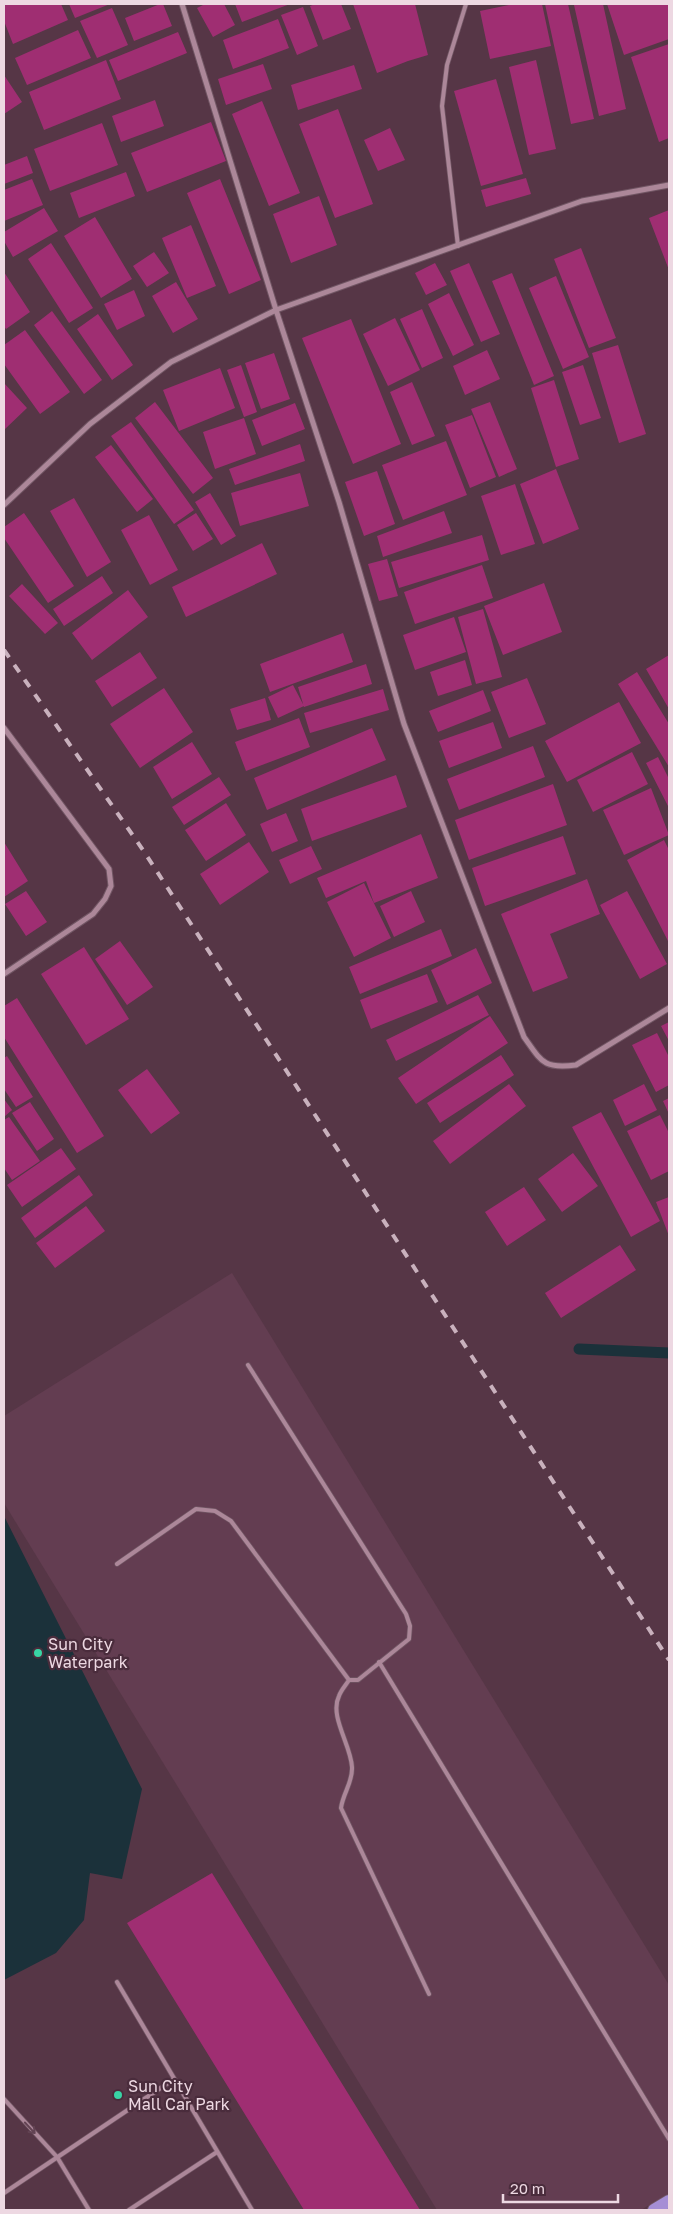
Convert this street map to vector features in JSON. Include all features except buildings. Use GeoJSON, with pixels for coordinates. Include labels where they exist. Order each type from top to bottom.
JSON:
{"type":"FeatureCollection","features":[{"type":"Feature","properties":{"kind":"main road"},"geometry":{"type":"LineString","coordinates":[[654,2210],[669,2202]]}},
{"type":"Feature","properties":{"kind":"street"},"geometry":{"type":"LineString","coordinates":[[182,4],[276,310],[339,502],[404,724],[524,1037],[542,1063],[558,1067],[576,1065],[669,1008]]}},
{"type":"Feature","properties":{"kind":"street"},"geometry":{"type":"LineString","coordinates":[[4,505],[90,424],[171,362],[276,310],[582,201],[669,185]]}},
{"type":"Feature","properties":{"kind":"street"},"geometry":{"type":"LineString","coordinates":[[4,728],[109,869],[111,886],[93,914],[4,974]]}},
{"type":"Feature","properties":{"kind":"lane"},"geometry":{"type":"LineString","coordinates":[[458,246],[442,106],[448,66],[466,4]]}},
{"type":"Feature","properties":{"kind":"lane"},"geometry":{"type":"LineString","coordinates":[[248,1364],[406,1614],[410,1626],[409,1639],[358,1680],[349,1680]]}},
{"type":"Feature","properties":{"kind":"lane"},"geometry":{"type":"LineString","coordinates":[[117,1564],[196,1509],[215,1510],[231,1521],[349,1680]]}},
{"type":"Feature","properties":{"kind":"lane"},"geometry":{"type":"LineString","coordinates":[[379,1662],[669,2139]]}},
{"type":"Feature","properties":{"kind":"lane"},"geometry":{"type":"LineString","coordinates":[[349,1680],[338,1696],[335,1707],[337,1718],[349,1747],[352,1767],[352,1778],[341,1808],[429,1994]]}},
{"type":"Feature","properties":{"kind":"lane"},"geometry":{"type":"LineString","coordinates":[[117,1982],[252,2210]]}},
{"type":"Feature","properties":{"kind":"lane"},"geometry":{"type":"LineString","coordinates":[[4,2193],[174,2079]]}},
{"type":"Feature","properties":{"kind":"lane"},"geometry":{"type":"LineString","coordinates":[[4,2100],[57,2157],[89,2210]]}},
{"type":"Feature","properties":{"kind":"lane"},"geometry":{"type":"LineString","coordinates":[[129,2210],[217,2152]]}},
{"type":"Feature","properties":{"kind":"shaded area"},"geometry":{"type":"Polygon","coordinates":[[[232,1273],[669,1985],[669,2193],[641,2210],[437,2210],[4,1503],[4,1416],[232,1273]]]}},
{"type":"Feature","properties":{"kind":"water","name":"Sun City Waterpark"},"geometry":{"type":"Polygon","coordinates":[[[4,1516],[142,1789],[122,1879],[90,1873],[84,1920],[56,1953],[4,1980],[4,1516]]]}},
{"type":"Feature","properties":{"kind":"waterway"},"geometry":{"type":"LineString","coordinates":[[579,1349],[669,1353]]}},
{"type":"Feature","properties":{"kind":"railway"},"geometry":{"type":"LineString","coordinates":[[4,650],[143,850],[669,1660]]}},
{"type":"Feature","properties":{"kind":"place","name":"Sun City Waterpark"},"geometry":{"type":"Point","coordinates":[38,1653]}},
{"type":"Feature","properties":{"kind":"place","name":"Sun City Mall Car Park"},"geometry":{"type":"Point","coordinates":[118,2095]}}]}
